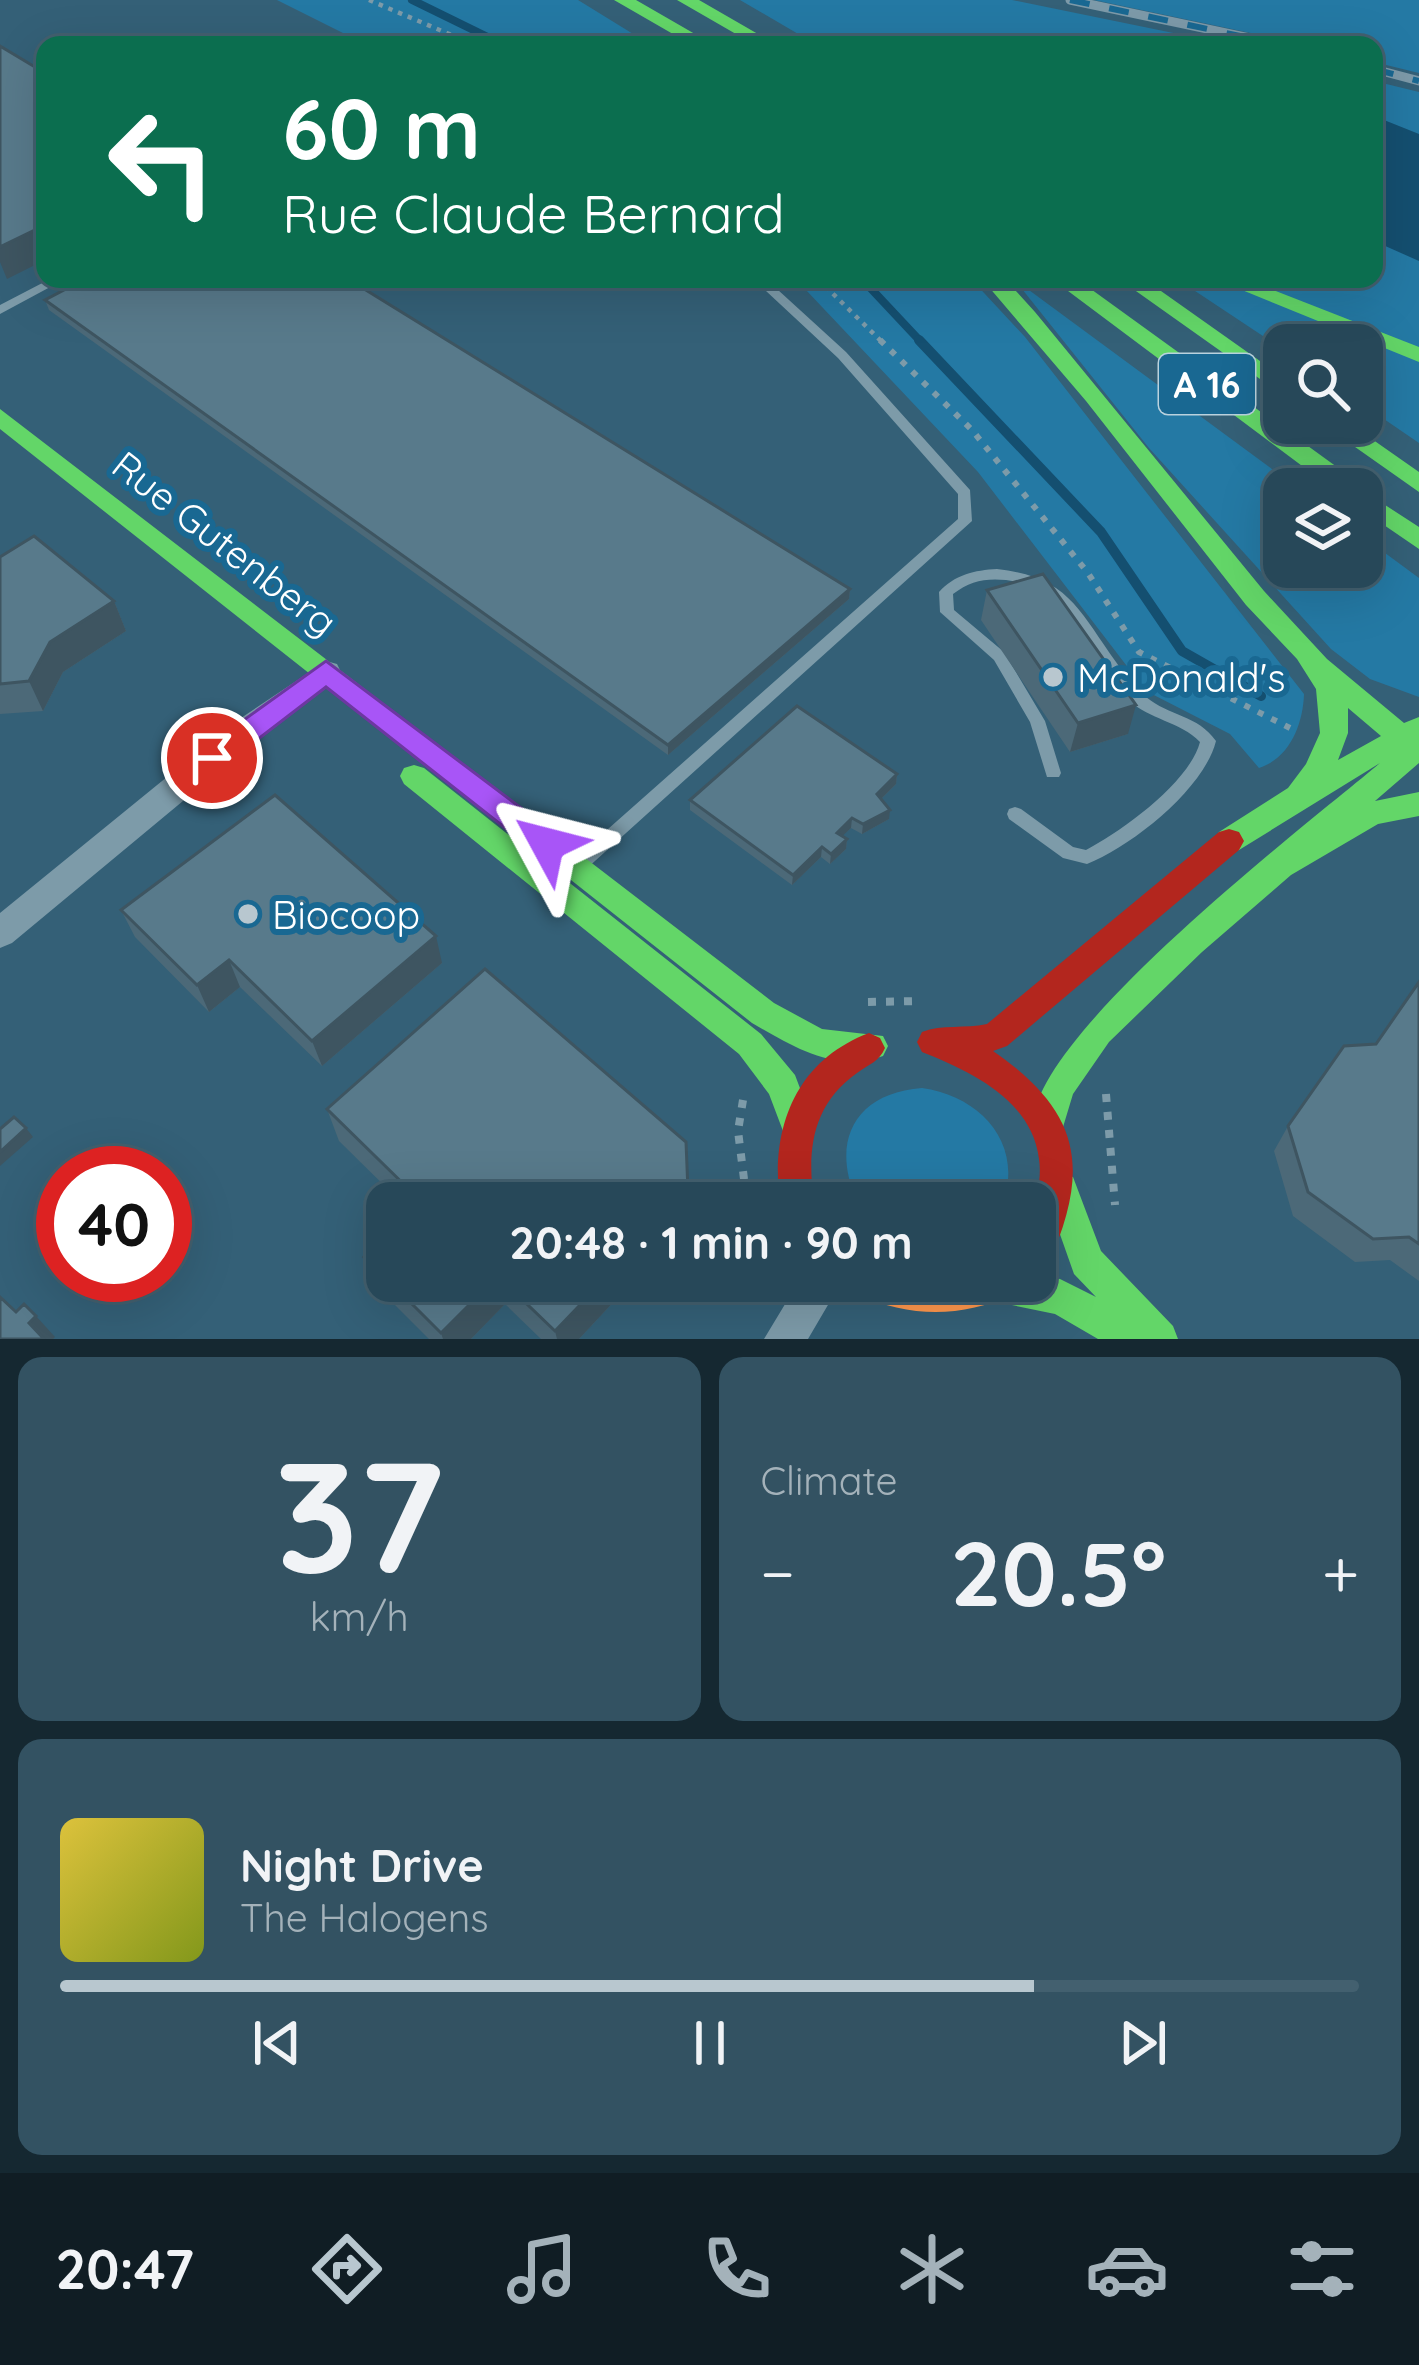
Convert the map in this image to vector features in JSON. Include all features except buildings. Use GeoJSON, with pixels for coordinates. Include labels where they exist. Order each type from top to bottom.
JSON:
{"type":"FeatureCollection","features":[{"type":"Feature","properties":{"kind":"main road"},"geometry":{"type":"LineString","coordinates":[[605,0],[663,36]]}},
{"type":"Feature","properties":{"kind":"main road"},"geometry":{"type":"LineString","coordinates":[[623,0],[689,36]]}},
{"type":"Feature","properties":{"kind":"main road"},"geometry":{"type":"LineString","coordinates":[[686,0],[752,36]]}},
{"type":"Feature","properties":{"kind":"main road"},"geometry":{"type":"LineString","coordinates":[[1001,288],[1268,614],[1317,665],[1415,742]]}},
{"type":"Feature","properties":{"kind":"main road","name":"A 16"},"geometry":{"type":"LineString","coordinates":[[1075,288],[1321,468]]}},
{"type":"Feature","properties":{"kind":"main road","name":"A 16"},"geometry":{"type":"LineString","coordinates":[[1143,288],[1263,373]]}},
{"type":"Feature","properties":{"kind":"main road"},"geometry":{"type":"LineString","coordinates":[[1249,288],[1419,355]]}},
{"type":"Feature","properties":{"kind":"main road","name":"Rue Gutenberg"},"geometry":{"type":"LineString","coordinates":[[0,417],[750,1044],[783,1086],[795,1120]]}},
{"type":"Feature","properties":{"kind":"main road"},"geometry":{"type":"LineString","coordinates":[[1363,444],[1419,484]]}},
{"type":"Feature","properties":{"kind":"main road","name":"Rue Gutenberg"},"geometry":{"type":"LineString","coordinates":[[0,446],[577,867],[792,1032],[831,1047],[902,1042]]}},
{"type":"Feature","properties":{"kind":"main road"},"geometry":{"type":"LineString","coordinates":[[1383,513],[1419,540]]}},
{"type":"Feature","properties":{"kind":"main road"},"geometry":{"type":"LineString","coordinates":[[1298,796],[1333,747],[1337,715],[1317,665]]}},
{"type":"Feature","properties":{"kind":"main road"},"geometry":{"type":"LineString","coordinates":[[793,1182],[788,1154],[795,1120],[825,1074],[902,1042],[978,1042],[1011,1026],[1174,884],[1298,796],[1415,742]]}},
{"type":"Feature","properties":{"kind":"main road"},"geometry":{"type":"LineString","coordinates":[[1160,1339],[1087,1262],[1060,1187],[1048,1126],[1058,1088],[1083,1048],[1415,742]]}},
{"type":"Feature","properties":{"kind":"main road"},"geometry":{"type":"LineString","coordinates":[[1277,868],[1371,814],[1419,805]]}},
{"type":"Feature","properties":{"kind":"main road"},"geometry":{"type":"LineString","coordinates":[[902,1042],[974,1053],[1010,1076],[1048,1126]]}},
{"type":"Feature","properties":{"kind":"main road"},"geometry":{"type":"LineString","coordinates":[[1056,1206],[1060,1187]]}},
{"type":"Feature","properties":{"kind":"main road"},"geometry":{"type":"LineString","coordinates":[[1056,1296],[1134,1339]]}},
{"type":"Feature","properties":{"kind":"street"},"geometry":{"type":"LineString","coordinates":[[0,932],[315,680]]}},
{"type":"Feature","properties":{"kind":"street"},"geometry":{"type":"LineString","coordinates":[[784,1339],[808,1302]]}},
{"type":"Feature","properties":{"kind":"lane"},"geometry":{"type":"LineString","coordinates":[[0,310],[42,288]]}},
{"type":"Feature","properties":{"kind":"lane"},"geometry":{"type":"LineString","coordinates":[[577,867],[965,521],[965,493],[931,452],[842,355],[768,288]]}},
{"type":"Feature","properties":{"kind":"lane"},"geometry":{"type":"LineString","coordinates":[[1015,814],[1069,854],[1087,856],[1194,775],[1208,752],[1208,741],[1190,724],[1153,709],[1132,694],[1055,590],[1025,577],[968,577],[946,592],[947,612],[999,656],[1037,721],[1053,773]]}},
{"type":"Feature","properties":{"kind":"path"},"geometry":{"type":"LineString","coordinates":[[369,0],[454,36]]}},
{"type":"Feature","properties":{"kind":"path"},"geometry":{"type":"LineString","coordinates":[[827,288],[972,430],[1088,573],[1139,652],[1242,708],[1333,747]]}},
{"type":"Feature","properties":{"kind":"path"},"geometry":{"type":"LineString","coordinates":[[856,1004],[932,1001]]}},
{"type":"Feature","properties":{"kind":"path"},"geometry":{"type":"LineString","coordinates":[[744,1182],[738,1131],[747,1079]]}},
{"type":"Feature","properties":{"kind":"path"},"geometry":{"type":"LineString","coordinates":[[1106,1094],[1116,1191],[1113,1222]]}},
{"type":"Feature","properties":{"kind":"shaded area"},"geometry":{"type":"Polygon","coordinates":[[[277,0],[578,0],[636,36],[349,36],[277,0]]]}},
{"type":"Feature","properties":{"kind":"shaded area"},"geometry":{"type":"Polygon","coordinates":[[[740,0],[1012,0],[1188,36],[802,36],[740,0]]]}},
{"type":"Feature","properties":{"kind":"shaded area"},"geometry":{"type":"Polygon","coordinates":[[[1094,0],[1419,0],[1419,73],[1383,64],[1383,36],[1265,36],[1094,0]]]}},
{"type":"Feature","properties":{"kind":"shaded area"},"geometry":{"type":"Polygon","coordinates":[[[1383,83],[1419,92],[1419,443],[1383,418],[1383,324],[1263,324],[1263,336],[1191,288],[1383,288],[1383,83]]]}},
{"type":"Feature","properties":{"kind":"shaded area"},"geometry":{"type":"Polygon","coordinates":[[[1383,120],[1419,134],[1419,261],[1383,245],[1383,120]]]}},
{"type":"Feature","properties":{"kind":"shaded area"},"geometry":{"type":"Polygon","coordinates":[[[803,288],[979,288],[1025,337],[1304,694],[1301,717],[1287,748],[1259,768],[1230,734],[1146,691],[978,472],[803,288]]]}},
{"type":"Feature","properties":{"kind":"shaded area"},"geometry":{"type":"Polygon","coordinates":[[[1021,288],[1270,468],[1263,468],[1263,574],[1149,448],[1021,288]]]}},
{"type":"Feature","properties":{"kind":"shaded area"},"geometry":{"type":"Polygon","coordinates":[[[1383,551],[1419,578],[1419,697],[1370,679],[1331,649],[1276,588],[1383,588],[1383,551]]]}},
{"type":"Feature","properties":{"kind":"shaded area"},"geometry":{"type":"Polygon","coordinates":[[[922,1088],[943,1093],[979,1112],[1002,1142],[1008,1182],[850,1182],[846,1159],[854,1124],[880,1099],[922,1088]]]}},
{"type":"Feature","properties":{"kind":"waterway"},"geometry":{"type":"LineString","coordinates":[[412,0],[486,36]]}},
{"type":"Feature","properties":{"kind":"waterway"},"geometry":{"type":"LineString","coordinates":[[870,288],[922,343]]}},
{"type":"Feature","properties":{"kind":"waterway"},"geometry":{"type":"LineString","coordinates":[[919,340],[1101,532],[1182,651],[1261,696]]}},
{"type":"Feature","properties":{"kind":"railway"},"geometry":{"type":"LineString","coordinates":[[1070,0],[1240,36]]}},
{"type":"Feature","properties":{"kind":"railway"},"geometry":{"type":"LineString","coordinates":[[1383,71],[1419,81]]}},
{"type":"Feature","properties":{"kind":"traffic: fast"},"geometry":{"type":"LineString","coordinates":[[623,0],[689,36]]}},
{"type":"Feature","properties":{"kind":"traffic: fast"},"geometry":{"type":"LineString","coordinates":[[686,0],[752,36]]}},
{"type":"Feature","properties":{"kind":"traffic: fast"},"geometry":{"type":"LineString","coordinates":[[1001,288],[1324,676],[1334,705],[1334,733],[1324,759],[1298,796]]}},
{"type":"Feature","properties":{"kind":"traffic: fast"},"geometry":{"type":"LineString","coordinates":[[1075,288],[1321,468]]}},
{"type":"Feature","properties":{"kind":"traffic: fast"},"geometry":{"type":"LineString","coordinates":[[1143,288],[1263,374]]}},
{"type":"Feature","properties":{"kind":"traffic: fast"},"geometry":{"type":"LineString","coordinates":[[1249,288],[1419,355]]}},
{"type":"Feature","properties":{"kind":"traffic: fast"},"geometry":{"type":"LineString","coordinates":[[0,417],[763,1013],[818,1044],[872,1046]]}},
{"type":"Feature","properties":{"kind":"traffic: fast"},"geometry":{"type":"LineString","coordinates":[[1363,444],[1419,484]]}},
{"type":"Feature","properties":{"kind":"traffic: fast"},"geometry":{"type":"LineString","coordinates":[[1383,513],[1419,540]]}},
{"type":"Feature","properties":{"kind":"traffic: fast"},"geometry":{"type":"LineString","coordinates":[[1319,667],[1419,752]]}},
{"type":"Feature","properties":{"kind":"traffic: fast"},"geometry":{"type":"LineString","coordinates":[[1229,841],[1419,728]]}},
{"type":"Feature","properties":{"kind":"traffic: fast"},"geometry":{"type":"LineString","coordinates":[[1048,1126],[1058,1088],[1098,1032],[1191,943],[1415,750]]}},
{"type":"Feature","properties":{"kind":"traffic: fast"},"geometry":{"type":"LineString","coordinates":[[414,776],[750,1044],[783,1086],[795,1120]]}},
{"type":"Feature","properties":{"kind":"traffic: fast"},"geometry":{"type":"LineString","coordinates":[[1277,868],[1371,814],[1419,804]]}},
{"type":"Feature","properties":{"kind":"traffic: fast"},"geometry":{"type":"LineString","coordinates":[[1061,1189],[1087,1262],[1160,1339]]}},
{"type":"Feature","properties":{"kind":"traffic: fast"},"geometry":{"type":"LineString","coordinates":[[1056,1296],[1134,1339]]}},
{"type":"Feature","properties":{"kind":"traffic: jam"},"geometry":{"type":"LineString","coordinates":[[933,1042],[963,1044],[996,1036],[1229,841]]}},
{"type":"Feature","properties":{"kind":"traffic: jam"},"geometry":{"type":"LineString","coordinates":[[948,1045],[1009,1080],[1031,1103],[1047,1128],[1056,1156],[1056,1192]]}},
{"type":"Feature","properties":{"kind":"traffic: jam"},"geometry":{"type":"LineString","coordinates":[[794,1182],[793,1154],[803,1111],[828,1076],[869,1048]]}},
{"type":"Feature","properties":{"kind":"place","name":"McDonald's"},"geometry":{"type":"Point","coordinates":[1053,677]}},
{"type":"Feature","properties":{"kind":"place","name":"Biocoop"},"geometry":{"type":"Point","coordinates":[248,914]}},
{"type":"Feature","properties":{"kind":"route"},"geometry":{"type":"LineString","coordinates":[[212,758],[326,672],[547,844]]}}]}
